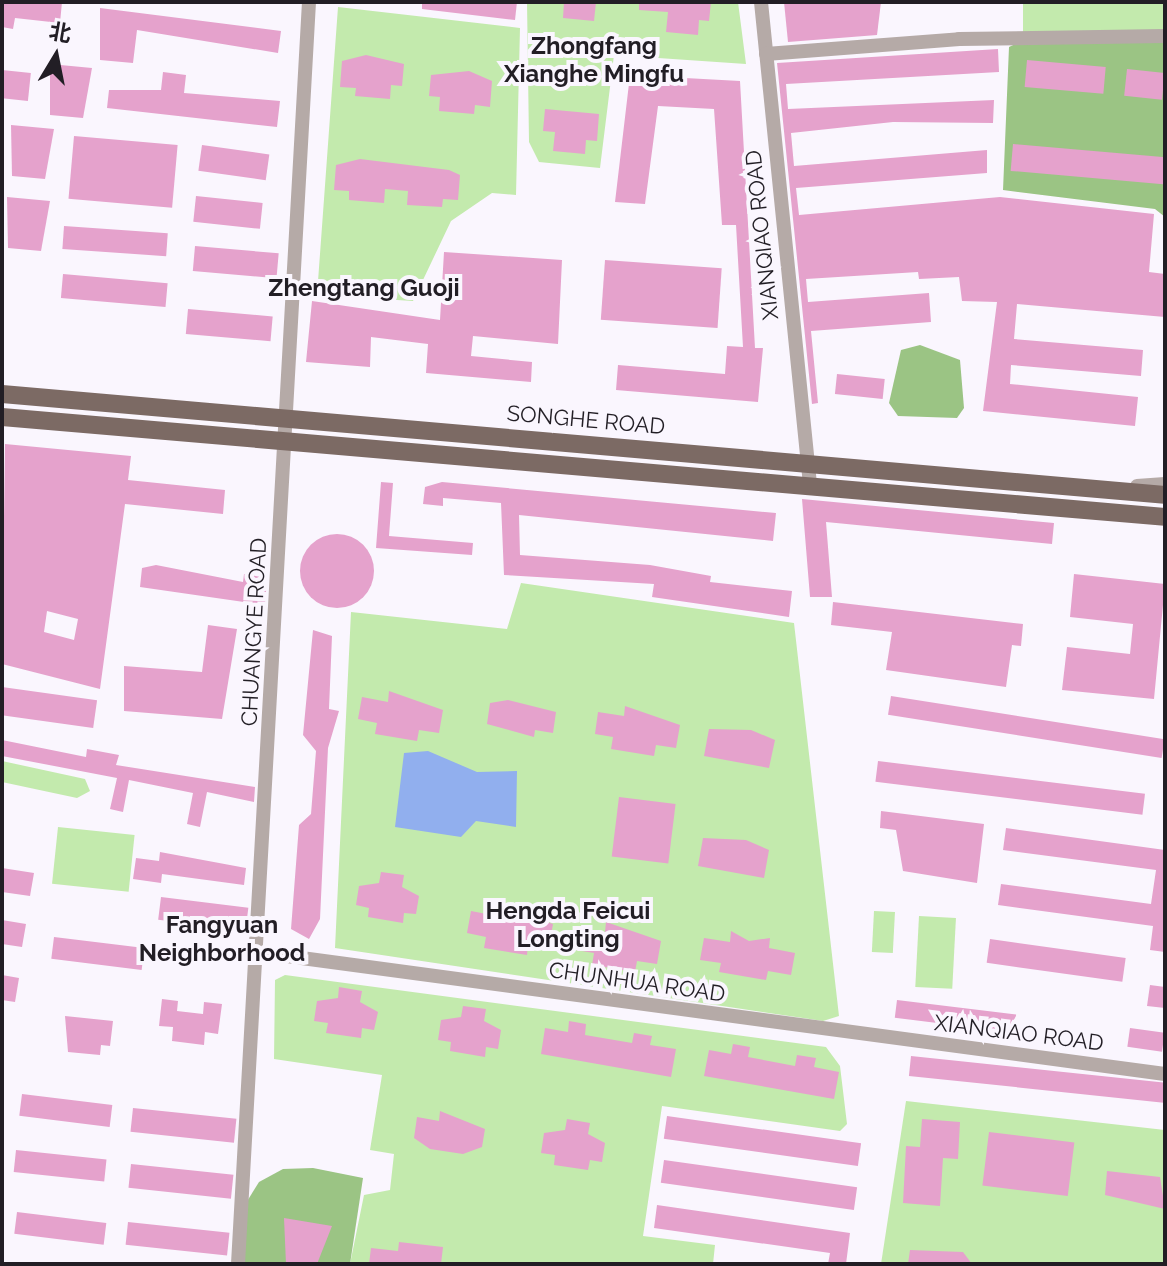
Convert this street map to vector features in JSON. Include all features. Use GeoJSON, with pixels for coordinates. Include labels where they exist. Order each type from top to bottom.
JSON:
{"type":"FeatureCollection","features":[{"type":"Feature","properties":{"kind":"main road","name":"SONGHE ROAD"},"geometry":{"type":"LineString","coordinates":[[2,394],[1165,495]]}},
{"type":"Feature","properties":{"kind":"main road"},"geometry":{"type":"LineString","coordinates":[[2,417],[1165,517]]}},
{"type":"Feature","properties":{"kind":"street","name":"CHUANGYE ROAD"},"geometry":{"type":"LineString","coordinates":[[238,1264],[288,440],[309,2]]}},
{"type":"Feature","properties":{"kind":"street","name":"XIANQIAO ROAD"},"geometry":{"type":"LineString","coordinates":[[761,2],[810,486]]}},
{"type":"Feature","properties":{"kind":"street"},"geometry":{"type":"LineString","coordinates":[[766,54],[959,39],[1165,36]]}},
{"type":"Feature","properties":{"kind":"street"},"geometry":{"type":"LineString","coordinates":[[1093,489],[1165,484]]}},
{"type":"Feature","properties":{"kind":"street","name":"CHUNHUA ROAD"},"geometry":{"type":"LineString","coordinates":[[257,952],[868,1035]]}},
{"type":"Feature","properties":{"kind":"street","name":"XIANQIAO ROAD"},"geometry":{"type":"LineString","coordinates":[[868,1035],[1165,1074]]}},
{"type":"Feature","properties":{"kind":"green space"},"geometry":{"type":"Polygon","coordinates":[[[527,2],[738,2],[746,64],[614,55],[600,168],[539,162],[529,142],[527,2]]]}},
{"type":"Feature","properties":{"kind":"green space"},"geometry":{"type":"Polygon","coordinates":[[[1023,2],[1165,2],[1165,39],[1023,39],[1023,2]]]}},
{"type":"Feature","properties":{"kind":"green space"},"geometry":{"type":"Polygon","coordinates":[[[338,7],[520,28],[516,195],[492,193],[451,221],[413,301],[317,295],[338,7]]]}},
{"type":"Feature","properties":{"kind":"green space"},"geometry":{"type":"Polygon","coordinates":[[[1022,41],[1165,43],[1165,217],[1155,209],[1003,190],[1009,47],[1022,41]]]}},
{"type":"Feature","properties":{"kind":"green space"},"geometry":{"type":"Polygon","coordinates":[[[920,345],[960,360],[964,408],[957,418],[898,416],[889,403],[901,350],[920,345]]]}},
{"type":"Feature","properties":{"kind":"green space"},"geometry":{"type":"Polygon","coordinates":[[[521,583],[794,623],[839,1016],[823,1021],[335,948],[351,612],[507,629],[521,583]]]}},
{"type":"Feature","properties":{"kind":"green space"},"geometry":{"type":"Polygon","coordinates":[[[2,761],[85,779],[90,791],[77,798],[2,782],[2,761]]]}},
{"type":"Feature","properties":{"kind":"green space"},"geometry":{"type":"Polygon","coordinates":[[[58,827],[135,835],[129,892],[52,884],[58,827]]]}},
{"type":"Feature","properties":{"kind":"green space"},"geometry":{"type":"Polygon","coordinates":[[[874,911],[895,912],[893,953],[872,952],[874,911]]]}},
{"type":"Feature","properties":{"kind":"green space"},"geometry":{"type":"Polygon","coordinates":[[[919,916],[956,918],[952,989],[915,987],[919,916]]]}},
{"type":"Feature","properties":{"kind":"green space"},"geometry":{"type":"Polygon","coordinates":[[[285,975],[826,1047],[840,1066],[847,1124],[840,1131],[662,1106],[643,1236],[715,1245],[713,1264],[350,1264],[364,1195],[390,1190],[394,1154],[370,1150],[382,1075],[274,1059],[275,980],[285,975]]]}},
{"type":"Feature","properties":{"kind":"green space"},"geometry":{"type":"Polygon","coordinates":[[[906,1101],[1165,1130],[1165,1264],[881,1264],[906,1101]]]}},
{"type":"Feature","properties":{"kind":"green space"},"geometry":{"type":"Polygon","coordinates":[[[313,1168],[363,1178],[350,1264],[244,1264],[246,1203],[259,1182],[283,1169],[313,1168]]]}},
{"type":"Feature","properties":{"kind":"water"},"geometry":{"type":"Polygon","coordinates":[[[428,751],[477,772],[517,771],[516,827],[476,821],[461,837],[395,827],[404,753],[428,751]]]}},
{"type":"Feature","properties":{"kind":"building"},"geometry":{"type":"Polygon","coordinates":[[[2,2],[62,2],[60,23],[15,18],[13,29],[2,27],[2,2]]]}},
{"type":"Feature","properties":{"kind":"building"},"geometry":{"type":"Polygon","coordinates":[[[422,2],[517,2],[515,20],[422,9],[422,2]]]}},
{"type":"Feature","properties":{"kind":"building"},"geometry":{"type":"Polygon","coordinates":[[[564,2],[596,2],[594,21],[563,18],[564,2]]]}},
{"type":"Feature","properties":{"kind":"building"},"geometry":{"type":"Polygon","coordinates":[[[639,2],[711,2],[709,21],[699,20],[698,35],[666,32],[668,12],[639,10],[639,2]]]}},
{"type":"Feature","properties":{"kind":"building"},"geometry":{"type":"Polygon","coordinates":[[[784,2],[881,2],[877,35],[788,42],[784,2]]]}},
{"type":"Feature","properties":{"kind":"building"},"geometry":{"type":"Polygon","coordinates":[[[100,8],[281,31],[278,53],[137,30],[133,63],[100,60],[100,8]]]}},
{"type":"Feature","properties":{"kind":"building"},"geometry":{"type":"Polygon","coordinates":[[[998,49],[999,72],[786,84],[788,109],[994,100],[993,123],[893,122],[791,133],[794,166],[987,150],[987,173],[796,188],[799,215],[1000,197],[1154,214],[1149,272],[1165,274],[1165,317],[1017,304],[1014,339],[1143,350],[1141,376],[1011,365],[1010,384],[1138,397],[1135,426],[983,411],[997,302],[962,301],[959,277],[919,279],[918,272],[806,279],[808,302],[929,293],[931,322],[811,331],[818,403],[812,404],[777,63],[998,49]]]}},
{"type":"Feature","properties":{"kind":"building"},"geometry":{"type":"Polygon","coordinates":[[[366,55],[404,64],[402,86],[391,85],[390,99],[355,96],[356,88],[340,87],[342,61],[366,55]]]}},
{"type":"Feature","properties":{"kind":"building"},"geometry":{"type":"Polygon","coordinates":[[[1027,60],[1106,67],[1103,94],[1025,87],[1027,60]]]}},
{"type":"Feature","properties":{"kind":"building"},"geometry":{"type":"Polygon","coordinates":[[[50,64],[92,68],[83,118],[50,115],[50,64]]]}},
{"type":"Feature","properties":{"kind":"building"},"geometry":{"type":"Polygon","coordinates":[[[1127,69],[1165,73],[1162,100],[1124,96],[1127,69]]]}},
{"type":"Feature","properties":{"kind":"building"},"geometry":{"type":"Polygon","coordinates":[[[2,70],[31,73],[28,101],[2,98],[2,70]]]}},
{"type":"Feature","properties":{"kind":"building"},"geometry":{"type":"Polygon","coordinates":[[[469,71],[492,81],[490,107],[475,105],[474,114],[439,111],[440,97],[429,96],[431,75],[469,71]]]}},
{"type":"Feature","properties":{"kind":"building"},"geometry":{"type":"Polygon","coordinates":[[[163,72],[186,75],[184,93],[280,101],[277,127],[107,108],[109,90],[161,90],[163,72]]]}},
{"type":"Feature","properties":{"kind":"building"},"geometry":{"type":"Polygon","coordinates":[[[630,75],[740,81],[755,348],[763,348],[758,402],[616,390],[618,365],[725,374],[727,346],[743,347],[736,225],[722,225],[714,109],[658,106],[645,204],[615,202],[630,75]]]}},
{"type":"Feature","properties":{"kind":"building"},"geometry":{"type":"Polygon","coordinates":[[[545,109],[599,114],[597,141],[586,140],[585,154],[553,151],[555,132],[543,131],[545,109]]]}},
{"type":"Feature","properties":{"kind":"building"},"geometry":{"type":"Polygon","coordinates":[[[11,125],[54,129],[45,179],[12,176],[11,125]]]}},
{"type":"Feature","properties":{"kind":"building"},"geometry":{"type":"Polygon","coordinates":[[[74,136],[178,145],[172,208],[69,199],[74,136]]]}},
{"type":"Feature","properties":{"kind":"building"},"geometry":{"type":"Polygon","coordinates":[[[1013,144],[1165,157],[1163,184],[1011,171],[1013,144]]]}},
{"type":"Feature","properties":{"kind":"building"},"geometry":{"type":"Polygon","coordinates":[[[202,145],[269,154],[266,180],[198,171],[202,145]]]}},
{"type":"Feature","properties":{"kind":"building"},"geometry":{"type":"Polygon","coordinates":[[[360,159],[449,170],[460,175],[458,200],[443,199],[442,207],[407,205],[408,191],[385,189],[384,203],[349,200],[349,191],[334,190],[336,165],[360,159]]]}},
{"type":"Feature","properties":{"kind":"building"},"geometry":{"type":"Polygon","coordinates":[[[196,196],[263,203],[260,229],[193,222],[196,196]]]}},
{"type":"Feature","properties":{"kind":"building"},"geometry":{"type":"Polygon","coordinates":[[[7,197],[50,201],[41,251],[8,248],[7,197]]]}},
{"type":"Feature","properties":{"kind":"building"},"geometry":{"type":"Polygon","coordinates":[[[64,226],[168,233],[166,256],[62,249],[64,226]]]}},
{"type":"Feature","properties":{"kind":"building"},"geometry":{"type":"Polygon","coordinates":[[[195,246],[279,253],[277,278],[193,271],[195,246]]]}},
{"type":"Feature","properties":{"kind":"building"},"geometry":{"type":"Polygon","coordinates":[[[444,252],[562,260],[558,344],[473,336],[471,356],[532,362],[531,382],[426,373],[428,344],[371,337],[370,367],[306,362],[312,301],[440,320],[444,252]]]}},
{"type":"Feature","properties":{"kind":"building"},"geometry":{"type":"Polygon","coordinates":[[[605,260],[722,268],[718,328],[601,320],[605,260]]]}},
{"type":"Feature","properties":{"kind":"building"},"geometry":{"type":"Polygon","coordinates":[[[63,274],[168,283],[166,307],[61,298],[63,274]]]}},
{"type":"Feature","properties":{"kind":"building"},"geometry":{"type":"Polygon","coordinates":[[[188,309],[273,316],[270,341],[186,334],[188,309]]]}},
{"type":"Feature","properties":{"kind":"building"},"geometry":{"type":"Polygon","coordinates":[[[837,374],[885,379],[883,399],[835,394],[837,374]]]}},
{"type":"Feature","properties":{"kind":"building"},"geometry":{"type":"Polygon","coordinates":[[[5,444],[131,456],[128,480],[225,490],[223,514],[125,504],[100,689],[2,664],[5,444]],[[47,611],[44,632],[74,640],[78,619],[47,611]]]}},
{"type":"Feature","properties":{"kind":"building"},"geometry":{"type":"Polygon","coordinates":[[[381,482],[393,483],[389,536],[473,543],[472,555],[376,548],[381,482]]]}},
{"type":"Feature","properties":{"kind":"building"},"geometry":{"type":"Polygon","coordinates":[[[442,482],[776,513],[773,541],[519,515],[520,555],[650,565],[711,576],[710,582],[792,591],[789,617],[652,597],[654,584],[504,575],[501,503],[443,498],[443,506],[423,504],[425,487],[442,482]]]}},
{"type":"Feature","properties":{"kind":"building"},"geometry":{"type":"Polygon","coordinates":[[[802,499],[1054,523],[1052,544],[826,522],[832,597],[810,597],[802,499]]]}},
{"type":"Feature","properties":{"kind":"building"},"geometry":{"type":"Polygon","coordinates":[[[337,534],[351,537],[363,545],[371,557],[374,571],[371,585],[363,597],[351,605],[337,608],[323,605],[311,597],[303,585],[300,571],[303,557],[311,545],[323,537],[337,534]]]}},
{"type":"Feature","properties":{"kind":"building"},"geometry":{"type":"Polygon","coordinates":[[[156,565],[243,582],[244,574],[267,578],[265,605],[140,587],[142,568],[156,565]]]}},
{"type":"Feature","properties":{"kind":"building"},"geometry":{"type":"Polygon","coordinates":[[[1074,574],[1165,584],[1154,699],[1062,690],[1067,647],[1130,654],[1133,624],[1070,617],[1074,574]]]}},
{"type":"Feature","properties":{"kind":"building"},"geometry":{"type":"Polygon","coordinates":[[[833,602],[1023,624],[1021,646],[1012,645],[1006,687],[886,670],[892,632],[831,625],[833,602]]]}},
{"type":"Feature","properties":{"kind":"building"},"geometry":{"type":"Polygon","coordinates":[[[208,625],[237,629],[222,719],[124,711],[124,666],[202,672],[208,625]]]}},
{"type":"Feature","properties":{"kind":"building"},"geometry":{"type":"Polygon","coordinates":[[[313,630],[332,636],[329,709],[339,711],[328,748],[320,919],[309,939],[291,929],[299,825],[311,814],[316,751],[303,735],[313,630]]]}},
{"type":"Feature","properties":{"kind":"building"},"geometry":{"type":"Polygon","coordinates":[[[2,687],[97,700],[93,728],[2,715],[2,687]]]}},
{"type":"Feature","properties":{"kind":"building"},"geometry":{"type":"Polygon","coordinates":[[[389,691],[443,710],[439,733],[419,730],[417,741],[375,734],[377,723],[358,719],[362,697],[388,702],[389,691]]]}},
{"type":"Feature","properties":{"kind":"building"},"geometry":{"type":"Polygon","coordinates":[[[891,696],[1165,739],[1162,758],[888,715],[891,696]]]}},
{"type":"Feature","properties":{"kind":"building"},"geometry":{"type":"Polygon","coordinates":[[[508,700],[556,712],[553,733],[535,730],[534,737],[487,724],[490,703],[508,700]]]}},
{"type":"Feature","properties":{"kind":"building"},"geometry":{"type":"Polygon","coordinates":[[[625,706],[680,725],[676,748],[656,745],[654,756],[611,749],[613,737],[595,734],[598,712],[624,716],[625,706]]]}},
{"type":"Feature","properties":{"kind":"building"},"geometry":{"type":"Polygon","coordinates":[[[709,729],[751,730],[775,740],[769,768],[704,756],[709,729]]]}},
{"type":"Feature","properties":{"kind":"building"},"geometry":{"type":"Polygon","coordinates":[[[2,740],[86,757],[87,749],[119,755],[116,765],[255,787],[254,802],[207,792],[200,827],[187,824],[193,793],[129,780],[123,812],[110,809],[117,778],[2,756],[2,740]]]}},
{"type":"Feature","properties":{"kind":"building"},"geometry":{"type":"Polygon","coordinates":[[[878,761],[1145,794],[1142,815],[875,782],[878,761]]]}},
{"type":"Feature","properties":{"kind":"building"},"geometry":{"type":"Polygon","coordinates":[[[619,797],[676,804],[668,863],[612,857],[619,797]]]}},
{"type":"Feature","properties":{"kind":"building"},"geometry":{"type":"Polygon","coordinates":[[[881,811],[984,824],[977,883],[903,871],[896,830],[880,828],[881,811]]]}},
{"type":"Feature","properties":{"kind":"building"},"geometry":{"type":"Polygon","coordinates":[[[1006,828],[1165,850],[1165,952],[1150,950],[1153,926],[998,905],[1001,884],[1151,904],[1156,870],[1003,850],[1006,828]]]}},
{"type":"Feature","properties":{"kind":"building"},"geometry":{"type":"Polygon","coordinates":[[[703,838],[746,840],[769,850],[764,878],[698,866],[703,838]]]}},
{"type":"Feature","properties":{"kind":"building"},"geometry":{"type":"Polygon","coordinates":[[[160,852],[246,868],[244,885],[162,874],[161,883],[133,879],[136,858],[159,861],[160,852]]]}},
{"type":"Feature","properties":{"kind":"building"},"geometry":{"type":"Polygon","coordinates":[[[2,868],[34,873],[30,896],[2,892],[2,868]]]}},
{"type":"Feature","properties":{"kind":"building"},"geometry":{"type":"Polygon","coordinates":[[[381,872],[404,875],[402,887],[419,896],[416,914],[404,913],[403,923],[368,917],[369,908],[356,905],[359,886],[379,883],[381,872]]]}},
{"type":"Feature","properties":{"kind":"building"},"geometry":{"type":"Polygon","coordinates":[[[161,897],[248,908],[246,931],[158,920],[161,897]]]}},
{"type":"Feature","properties":{"kind":"building"},"geometry":{"type":"Polygon","coordinates":[[[498,905],[553,924],[549,947],[528,944],[527,955],[484,948],[486,937],[467,933],[471,911],[497,916],[498,905]]]}},
{"type":"Feature","properties":{"kind":"building"},"geometry":{"type":"Polygon","coordinates":[[[2,920],[26,924],[22,947],[2,944],[2,920]]]}},
{"type":"Feature","properties":{"kind":"building"},"geometry":{"type":"Polygon","coordinates":[[[606,922],[661,941],[657,964],[637,961],[635,972],[592,965],[594,953],[576,950],[579,928],[605,932],[606,922]]]}},
{"type":"Feature","properties":{"kind":"building"},"geometry":{"type":"Polygon","coordinates":[[[731,931],[749,941],[770,938],[769,948],[795,953],[791,975],[768,971],[766,980],[719,972],[721,963],[700,960],[704,938],[730,942],[731,931]]]}},
{"type":"Feature","properties":{"kind":"building"},"geometry":{"type":"Polygon","coordinates":[[[54,937],[144,948],[142,970],[51,959],[54,937]]]}},
{"type":"Feature","properties":{"kind":"building"},"geometry":{"type":"Polygon","coordinates":[[[990,939],[1126,958],[1122,982],[987,963],[990,939]]]}},
{"type":"Feature","properties":{"kind":"building"},"geometry":{"type":"Polygon","coordinates":[[[2,975],[19,978],[15,1002],[2,1000],[2,975]]]}},
{"type":"Feature","properties":{"kind":"building"},"geometry":{"type":"Polygon","coordinates":[[[1150,985],[1165,987],[1165,1008],[1147,1006],[1150,985]]]}},
{"type":"Feature","properties":{"kind":"building"},"geometry":{"type":"Polygon","coordinates":[[[339,987],[362,991],[360,1002],[378,1012],[374,1030],[362,1028],[361,1038],[326,1033],[328,1023],[314,1021],[317,1001],[338,998],[339,987]]]}},
{"type":"Feature","properties":{"kind":"building"},"geometry":{"type":"Polygon","coordinates":[[[162,999],[178,1001],[177,1011],[203,1014],[204,1002],[222,1004],[218,1034],[205,1032],[204,1045],[172,1041],[173,1027],[159,1026],[162,999]]]}},
{"type":"Feature","properties":{"kind":"building"},"geometry":{"type":"Polygon","coordinates":[[[897,1000],[1016,1015],[1014,1032],[895,1018],[897,1000]]]}},
{"type":"Feature","properties":{"kind":"building"},"geometry":{"type":"Polygon","coordinates":[[[463,1006],[486,1009],[484,1021],[501,1030],[498,1049],[486,1047],[485,1057],[450,1051],[451,1042],[438,1040],[441,1020],[461,1017],[463,1006]]]}},
{"type":"Feature","properties":{"kind":"building"},"geometry":{"type":"Polygon","coordinates":[[[65,1016],[113,1021],[110,1046],[101,1045],[100,1055],[68,1052],[65,1016]]]}},
{"type":"Feature","properties":{"kind":"building"},"geometry":{"type":"Polygon","coordinates":[[[569,1021],[586,1024],[585,1035],[632,1043],[634,1033],[652,1036],[650,1045],[676,1049],[671,1077],[541,1054],[545,1028],[568,1032],[569,1021]]]}},
{"type":"Feature","properties":{"kind":"building"},"geometry":{"type":"Polygon","coordinates":[[[1130,1028],[1165,1033],[1162,1052],[1127,1047],[1130,1028]]]}},
{"type":"Feature","properties":{"kind":"building"},"geometry":{"type":"Polygon","coordinates":[[[733,1044],[750,1047],[748,1057],[795,1066],[797,1055],[816,1058],[814,1067],[839,1072],[834,1099],[704,1076],[709,1050],[731,1054],[733,1044]]]}},
{"type":"Feature","properties":{"kind":"building"},"geometry":{"type":"Polygon","coordinates":[[[911,1056],[1165,1083],[1164,1103],[909,1076],[911,1056]]]}},
{"type":"Feature","properties":{"kind":"building"},"geometry":{"type":"Polygon","coordinates":[[[22,1094],[112,1105],[110,1127],[19,1116],[22,1094]]]}},
{"type":"Feature","properties":{"kind":"building"},"geometry":{"type":"Polygon","coordinates":[[[133,1108],[236,1119],[234,1143],[130,1132],[133,1108]]]}},
{"type":"Feature","properties":{"kind":"building"},"geometry":{"type":"Polygon","coordinates":[[[440,1111],[485,1129],[482,1147],[463,1154],[430,1149],[414,1138],[417,1117],[439,1121],[440,1111]]]}},
{"type":"Feature","properties":{"kind":"building"},"geometry":{"type":"Polygon","coordinates":[[[667,1116],[861,1143],[858,1166],[664,1139],[667,1116]]]}},
{"type":"Feature","properties":{"kind":"building"},"geometry":{"type":"Polygon","coordinates":[[[567,1119],[590,1123],[588,1134],[605,1143],[602,1162],[590,1160],[588,1170],[554,1165],[555,1155],[541,1153],[544,1133],[565,1130],[567,1119]]]}},
{"type":"Feature","properties":{"kind":"building"},"geometry":{"type":"Polygon","coordinates":[[[922,1119],[960,1122],[958,1159],[943,1158],[940,1206],[903,1203],[906,1146],[920,1147],[922,1119]]]}},
{"type":"Feature","properties":{"kind":"building"},"geometry":{"type":"Polygon","coordinates":[[[989,1132],[1074,1142],[1068,1196],[982,1186],[989,1132]]]}},
{"type":"Feature","properties":{"kind":"building"},"geometry":{"type":"Polygon","coordinates":[[[16,1150],[107,1160],[104,1181],[14,1172],[16,1150]]]}},
{"type":"Feature","properties":{"kind":"building"},"geometry":{"type":"Polygon","coordinates":[[[664,1160],[857,1187],[854,1210],[661,1183],[664,1160]]]}},
{"type":"Feature","properties":{"kind":"building"},"geometry":{"type":"Polygon","coordinates":[[[131,1164],[233,1175],[231,1199],[128,1188],[131,1164]]]}},
{"type":"Feature","properties":{"kind":"building"},"geometry":{"type":"Polygon","coordinates":[[[1107,1171],[1160,1177],[1165,1209],[1105,1195],[1107,1171]]]}},
{"type":"Feature","properties":{"kind":"building"},"geometry":{"type":"Polygon","coordinates":[[[657,1205],[850,1233],[846,1264],[828,1264],[830,1253],[654,1228],[657,1205]]]}},
{"type":"Feature","properties":{"kind":"building"},"geometry":{"type":"Polygon","coordinates":[[[17,1212],[106,1223],[104,1245],[14,1234],[17,1212]]]}},
{"type":"Feature","properties":{"kind":"building"},"geometry":{"type":"Polygon","coordinates":[[[284,1218],[332,1226],[317,1264],[286,1264],[284,1218]]]}},
{"type":"Feature","properties":{"kind":"building"},"geometry":{"type":"Polygon","coordinates":[[[128,1222],[229,1233],[227,1256],[126,1245],[128,1222]]]}},
{"type":"Feature","properties":{"kind":"building"},"geometry":{"type":"Polygon","coordinates":[[[399,1242],[443,1247],[441,1264],[369,1264],[371,1248],[398,1251],[399,1242]]]}},
{"type":"Feature","properties":{"kind":"building"},"geometry":{"type":"Polygon","coordinates":[[[910,1250],[963,1252],[972,1264],[908,1264],[910,1250]]]}},
{"type":"Feature","properties":{"kind":"district","name":"Zhongfang Xianghe Mingfu"},"geometry":{"type":"Point","coordinates":[594,60]}},
{"type":"Feature","properties":{"kind":"district","name":"Zhengtang Guoji"},"geometry":{"type":"Point","coordinates":[364,288]}},
{"type":"Feature","properties":{"kind":"district","name":"Hengda Feicui Longting"},"geometry":{"type":"Point","coordinates":[568,925]}},
{"type":"Feature","properties":{"kind":"district","name":"Fangyuan Neighborhood"},"geometry":{"type":"Point","coordinates":[222,939]}}]}
